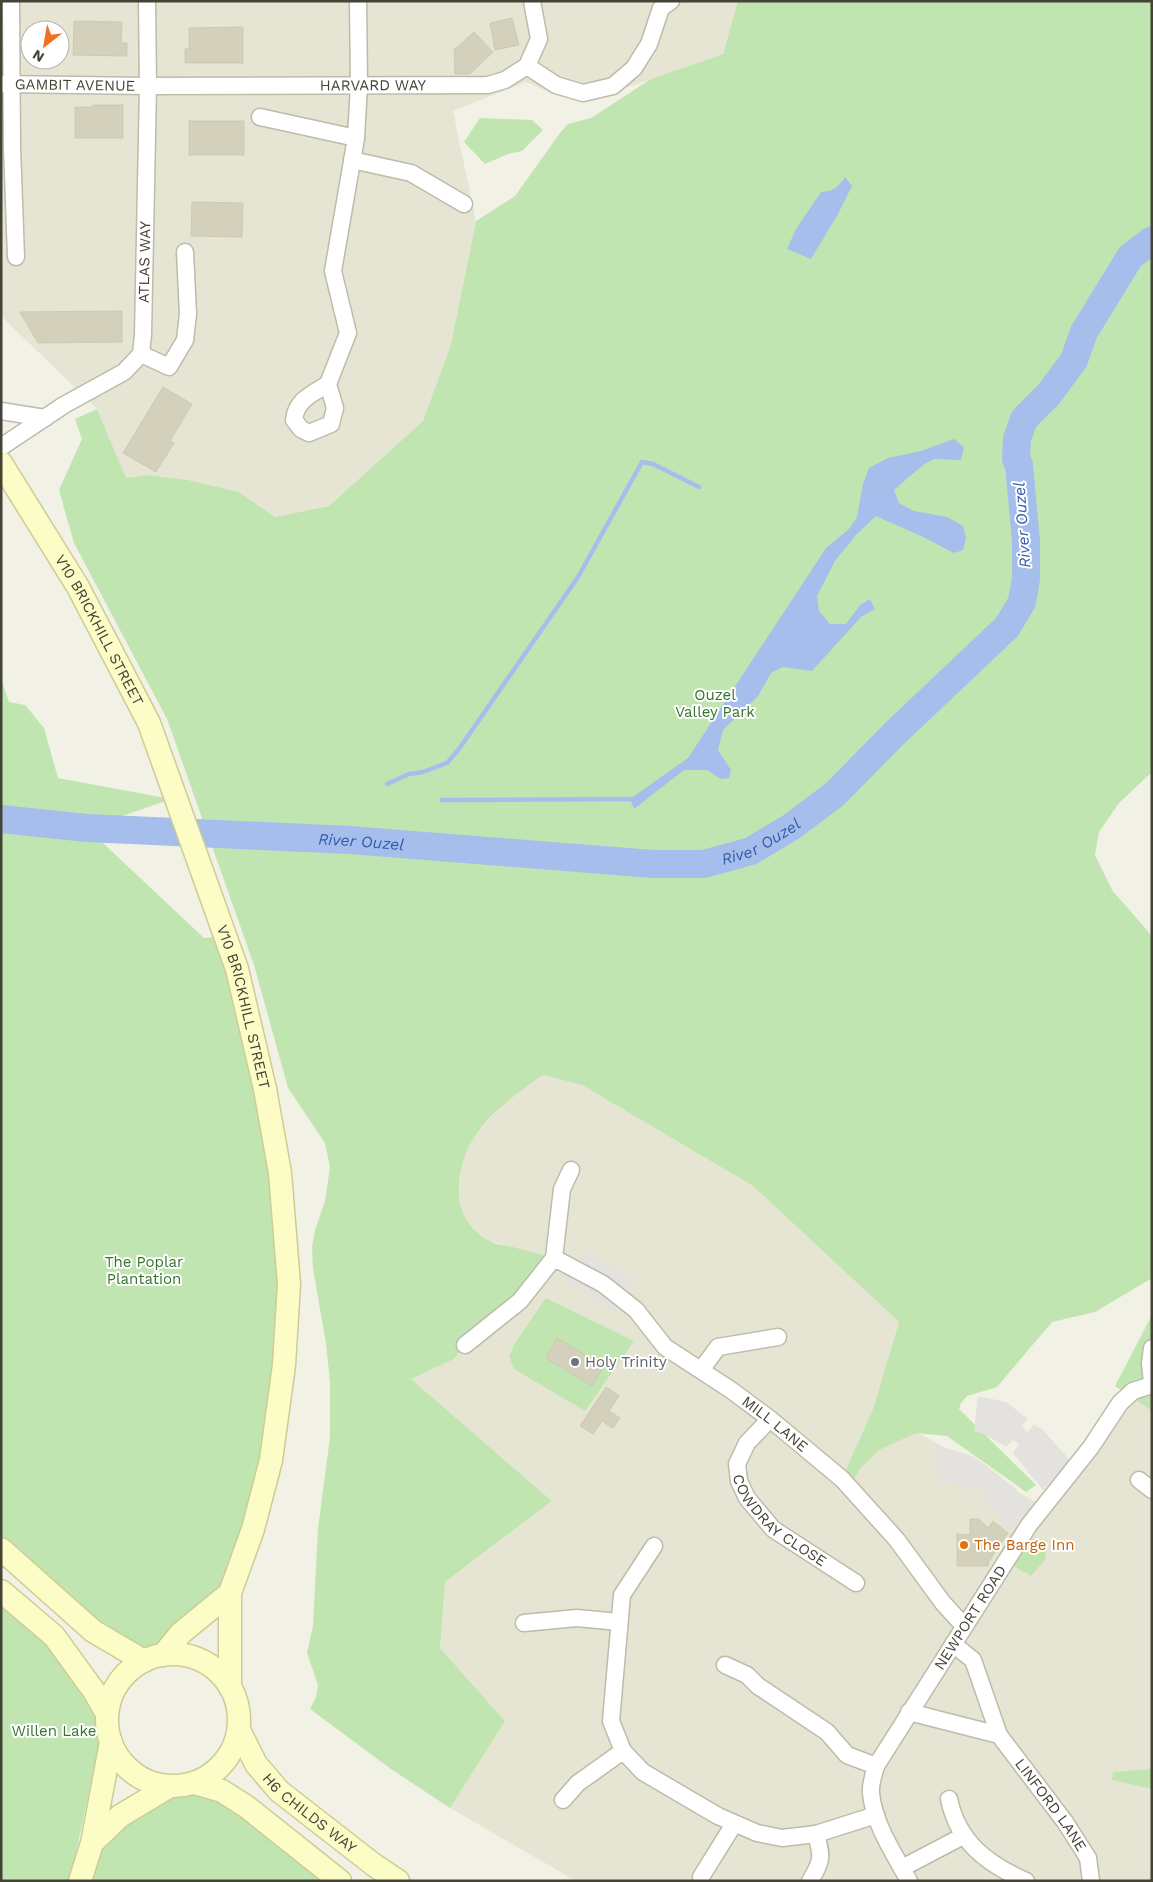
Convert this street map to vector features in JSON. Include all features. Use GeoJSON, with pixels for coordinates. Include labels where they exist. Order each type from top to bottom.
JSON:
{"type":"FeatureCollection","features":[{"type":"Feature","properties":{"kind":"street"},"geometry":{"type":"LineString","coordinates":[[11,1],[7,84],[8,203],[16,257]]}},
{"type":"Feature","properties":{"kind":"street","name":"ATLAS WAY"},"geometry":{"type":"LineString","coordinates":[[140,354],[144,328],[148,86],[147,1]]}},
{"type":"Feature","properties":{"kind":"street"},"geometry":{"type":"LineString","coordinates":[[328,384],[348,333],[333,271],[356,138],[359,85],[358,1]]}},
{"type":"Feature","properties":{"kind":"street"},"geometry":{"type":"LineString","coordinates":[[532,1],[539,39],[527,66],[556,85],[584,94],[613,86],[634,68],[649,44],[663,3]]}},
{"type":"Feature","properties":{"kind":"street","name":"HARVARD WAY"},"geometry":{"type":"LineString","coordinates":[[148,86],[488,85],[505,80],[527,66]]}},
{"type":"Feature","properties":{"kind":"street","name":"GAMBIT AVENUE"},"geometry":{"type":"LineString","coordinates":[[7,84],[148,86]]}},
{"type":"Feature","properties":{"kind":"street"},"geometry":{"type":"LineString","coordinates":[[260,118],[356,138]]}},
{"type":"Feature","properties":{"kind":"street"},"geometry":{"type":"LineString","coordinates":[[352,160],[411,173],[464,204]]}},
{"type":"Feature","properties":{"kind":"street"},"geometry":{"type":"LineString","coordinates":[[1,447],[64,405],[124,372],[140,354],[169,367],[185,340],[188,314],[185,252]]}},
{"type":"Feature","properties":{"kind":"street"},"geometry":{"type":"LineString","coordinates":[[1,411],[45,418]]}},
{"type":"Feature","properties":{"kind":"street","name":"V10 BRICKHILL STREET"},"geometry":{"type":"LineString","coordinates":[[1,463],[78,587],[149,723],[237,969],[265,1089],[280,1173],[289,1284],[284,1365],[271,1460],[253,1529],[230,1593],[231,1688]]}},
{"type":"Feature","properties":{"kind":"street"},"geometry":{"type":"LineString","coordinates":[[465,1345],[520,1301],[554,1258],[562,1189],[571,1170]]}},
{"type":"Feature","properties":{"kind":"street","name":"MILL LANE"},"geometry":{"type":"LineString","coordinates":[[554,1258],[604,1284],[636,1310],[665,1347],[770,1419],[849,1486],[897,1540],[943,1603],[964,1626]]}},
{"type":"Feature","properties":{"kind":"street"},"geometry":{"type":"LineString","coordinates":[[701,1370],[718,1347],[778,1337]]}},
{"type":"Feature","properties":{"kind":"street","name":"NEWPORT ROAD"},"geometry":{"type":"LineString","coordinates":[[906,1875],[882,1832],[876,1815],[871,1791],[876,1766],[1029,1525],[1091,1447],[1120,1403],[1133,1391],[1152,1383],[1150,1357],[1152,1348]]}},
{"type":"Feature","properties":{"kind":"street","name":"COWDRAY CLOSE"},"geometry":{"type":"LineString","coordinates":[[770,1419],[747,1443],[737,1464],[739,1481],[747,1498],[774,1529],[856,1583]]}},
{"type":"Feature","properties":{"kind":"street"},"geometry":{"type":"LineString","coordinates":[[654,1546],[622,1595],[618,1622],[611,1721],[623,1751],[643,1772],[734,1824],[757,1834],[782,1838],[816,1834],[876,1815]]}},
{"type":"Feature","properties":{"kind":"street"},"geometry":{"type":"LineString","coordinates":[[1,1549],[93,1631],[154,1658],[189,1656],[201,1660],[222,1676],[231,1688],[237,1703],[239,1723],[231,1753],[215,1772],[180,1785],[120,1816],[92,1843]]}},
{"type":"Feature","properties":{"kind":"street"},"geometry":{"type":"LineString","coordinates":[[1,1591],[54,1636],[94,1691],[107,1714]]}},
{"type":"Feature","properties":{"kind":"street"},"geometry":{"type":"LineString","coordinates":[[230,1593],[154,1658],[133,1668],[119,1683],[110,1701],[107,1714],[107,1729],[111,1742],[120,1759],[134,1773],[150,1783],[222,1791],[247,1807],[340,1881]]}},
{"type":"Feature","properties":{"kind":"street"},"geometry":{"type":"LineString","coordinates":[[524,1623],[577,1618],[618,1622]]}},
{"type":"Feature","properties":{"kind":"street","name":"LINFORD LANE"},"geometry":{"type":"LineString","coordinates":[[953,1644],[973,1660],[999,1735],[1065,1822],[1088,1858],[1091,1881]]}},
{"type":"Feature","properties":{"kind":"street"},"geometry":{"type":"LineString","coordinates":[[725,1665],[747,1675],[758,1686],[826,1732],[847,1755],[876,1766]]}},
{"type":"Feature","properties":{"kind":"street"},"geometry":{"type":"LineString","coordinates":[[910,1712],[999,1735]]}},
{"type":"Feature","properties":{"kind":"street","name":"H6 CHILDS WAY"},"geometry":{"type":"LineString","coordinates":[[239,1723],[256,1764],[279,1791],[374,1865],[398,1881]]}},
{"type":"Feature","properties":{"kind":"street"},"geometry":{"type":"LineString","coordinates":[[80,1881],[92,1843],[111,1742]]}},
{"type":"Feature","properties":{"kind":"street"},"geometry":{"type":"LineString","coordinates":[[563,1800],[578,1783],[623,1751]]}},
{"type":"Feature","properties":{"kind":"street"},"geometry":{"type":"LineString","coordinates":[[948,1799],[952,1816],[964,1836],[976,1850],[1006,1872],[1026,1881]]}},
{"type":"Feature","properties":{"kind":"street"},"geometry":{"type":"LineString","coordinates":[[700,1877],[734,1824]]}},
{"type":"Feature","properties":{"kind":"street"},"geometry":{"type":"LineString","coordinates":[[810,1881],[816,1872],[822,1855],[816,1834]]}},
{"type":"Feature","properties":{"kind":"street"},"geometry":{"type":"LineString","coordinates":[[906,1875],[964,1836]]}},
{"type":"Feature","properties":{"kind":"shaded area"},"geometry":{"type":"Polygon","coordinates":[[[1,1],[738,1],[723,54],[608,94],[560,97],[526,82],[453,111],[476,221],[451,344],[423,421],[329,506],[275,517],[239,492],[188,480],[147,475],[126,479],[97,409],[1,316],[1,1]]]}},
{"type":"Feature","properties":{"kind":"shaded area"},"geometry":{"type":"Polygon","coordinates":[[[543,1075],[582,1085],[753,1186],[899,1322],[873,1409],[933,1441],[1047,1509],[1120,1403],[1152,1385],[1152,1881],[576,1881],[450,1808],[505,1721],[440,1648],[445,1582],[552,1501],[411,1379],[454,1359],[465,1345],[553,1258],[489,1241],[477,1232],[466,1219],[459,1204],[460,1167],[467,1148],[476,1134],[504,1103],[543,1075]]]}},
{"type":"Feature","properties":{"kind":"shaded area"},"geometry":{"type":"Polygon","coordinates":[[[585,1251],[634,1279],[615,1312],[565,1282],[585,1251]]]}},
{"type":"Feature","properties":{"kind":"shaded area"},"geometry":{"type":"Polygon","coordinates":[[[978,1396],[1006,1402],[1028,1419],[1022,1426],[1027,1432],[1034,1425],[1042,1429],[1070,1461],[1043,1490],[1013,1453],[1019,1444],[1013,1440],[1006,1447],[984,1434],[974,1431],[978,1396]]]}},
{"type":"Feature","properties":{"kind":"shaded area"},"geometry":{"type":"Polygon","coordinates":[[[937,1445],[975,1457],[1014,1487],[1031,1506],[1010,1529],[980,1499],[987,1490],[980,1485],[972,1491],[956,1485],[937,1482],[937,1445]]]}},
{"type":"Feature","properties":{"kind":"green space","name":"Ouzel Valley Park"},"geometry":{"type":"Polygon","coordinates":[[[738,1],[1152,1],[1152,772],[1119,803],[1099,832],[1095,855],[1112,890],[1152,936],[1152,1278],[1095,1312],[1052,1322],[997,1387],[967,1396],[961,1403],[959,1409],[1036,1485],[1026,1492],[947,1436],[916,1433],[879,1450],[860,1469],[849,1486],[842,1479],[873,1409],[899,1322],[753,1186],[582,1085],[543,1075],[511,1098],[484,1124],[473,1139],[465,1155],[460,1173],[459,1194],[461,1208],[471,1226],[488,1240],[554,1258],[465,1345],[454,1359],[411,1379],[552,1501],[445,1582],[440,1648],[505,1721],[450,1808],[391,1769],[310,1709],[316,1697],[318,1685],[307,1653],[313,1626],[318,1529],[330,1437],[330,1382],[326,1343],[313,1269],[312,1247],[315,1230],[325,1201],[330,1167],[325,1143],[288,1088],[254,965],[167,719],[74,543],[59,490],[82,439],[75,419],[97,409],[126,478],[147,475],[188,480],[239,492],[275,517],[329,506],[423,421],[451,344],[476,221],[515,196],[568,124],[591,118],[651,79],[723,54],[738,1]]]}},
{"type":"Feature","properties":{"kind":"green space"},"geometry":{"type":"Polygon","coordinates":[[[480,118],[532,120],[543,130],[522,151],[508,154],[485,164],[464,142],[480,118]]]}},
{"type":"Feature","properties":{"kind":"green space","name":"The Poplar Plantation"},"geometry":{"type":"Polygon","coordinates":[[[1,678],[9,702],[25,705],[44,728],[58,778],[160,797],[180,796],[87,828],[204,938],[214,937],[218,951],[237,969],[265,1089],[284,1365],[230,1593],[144,1661],[1,1549],[1,678]]]}},
{"type":"Feature","properties":{"kind":"green space"},"geometry":{"type":"Polygon","coordinates":[[[546,1298],[634,1341],[585,1411],[514,1369],[509,1356],[515,1343],[546,1298]]]}},
{"type":"Feature","properties":{"kind":"green space"},"geometry":{"type":"Polygon","coordinates":[[[1152,1315],[1152,1411],[1115,1386],[1152,1315]]]}},
{"type":"Feature","properties":{"kind":"green space"},"geometry":{"type":"Polygon","coordinates":[[[1032,1539],[1047,1540],[1045,1560],[1031,1576],[1014,1566],[1018,1555],[1032,1539]]]}},
{"type":"Feature","properties":{"kind":"green space","name":"Willen Lake"},"geometry":{"type":"Polygon","coordinates":[[[1,1591],[107,1714],[107,1729],[111,1742],[93,1773],[70,1881],[1,1881],[1,1591]]]}},
{"type":"Feature","properties":{"kind":"green space"},"geometry":{"type":"Polygon","coordinates":[[[1152,1769],[1152,1789],[1112,1780],[1113,1772],[1152,1769]]]}},
{"type":"Feature","properties":{"kind":"green space"},"geometry":{"type":"Polygon","coordinates":[[[186,1785],[197,1796],[218,1801],[340,1881],[89,1881],[101,1850],[124,1826],[173,1787],[186,1785]]]}},
{"type":"Feature","properties":{"kind":"water"},"geometry":{"type":"Polygon","coordinates":[[[845,177],[852,186],[838,214],[811,259],[787,249],[796,229],[821,192],[835,188],[845,177]]]}},
{"type":"Feature","properties":{"kind":"water"},"geometry":{"type":"Polygon","coordinates":[[[954,439],[964,447],[961,460],[934,459],[923,465],[894,490],[899,503],[914,511],[947,517],[963,526],[966,538],[963,550],[954,553],[876,516],[856,535],[835,561],[817,596],[819,611],[830,624],[846,624],[860,605],[870,599],[875,609],[861,617],[812,671],[783,667],[771,673],[758,696],[723,730],[718,750],[731,770],[729,778],[721,779],[707,770],[684,770],[634,809],[630,799],[688,758],[826,548],[849,529],[857,517],[863,484],[869,468],[888,458],[921,451],[954,439]]]}},
{"type":"Feature","properties":{"kind":"building"},"geometry":{"type":"Polygon","coordinates":[[[512,18],[519,45],[495,50],[490,23],[512,18]]]}},
{"type":"Feature","properties":{"kind":"building"},"geometry":{"type":"Polygon","coordinates":[[[74,21],[122,22],[121,43],[127,43],[127,56],[73,55],[74,21]]]}},
{"type":"Feature","properties":{"kind":"building"},"geometry":{"type":"Polygon","coordinates":[[[243,27],[243,63],[185,63],[185,49],[189,49],[189,28],[243,27]]]}},
{"type":"Feature","properties":{"kind":"building"},"geometry":{"type":"Polygon","coordinates":[[[474,32],[493,52],[470,74],[455,74],[454,50],[474,32]]]}},
{"type":"Feature","properties":{"kind":"building"},"geometry":{"type":"Polygon","coordinates":[[[93,105],[123,105],[123,138],[75,138],[75,107],[93,107],[93,105]]]}},
{"type":"Feature","properties":{"kind":"building"},"geometry":{"type":"Polygon","coordinates":[[[189,121],[244,121],[244,155],[189,155],[189,121]]]}},
{"type":"Feature","properties":{"kind":"building"},"geometry":{"type":"Polygon","coordinates":[[[192,202],[243,203],[242,237],[191,236],[192,202]]]}},
{"type":"Feature","properties":{"kind":"building"},"geometry":{"type":"Polygon","coordinates":[[[122,311],[122,342],[38,343],[20,312],[122,311]]]}},
{"type":"Feature","properties":{"kind":"building"},"geometry":{"type":"Polygon","coordinates":[[[163,387],[192,404],[170,441],[174,443],[156,472],[123,453],[163,387]]]}},
{"type":"Feature","properties":{"kind":"building","name":"Holy Trinity"},"geometry":{"type":"Polygon","coordinates":[[[557,1338],[604,1366],[592,1386],[546,1358],[557,1338]]]}},
{"type":"Feature","properties":{"kind":"building"},"geometry":{"type":"Polygon","coordinates":[[[606,1387],[619,1396],[609,1411],[620,1418],[613,1428],[602,1421],[593,1434],[580,1426],[606,1387]]]}},
{"type":"Feature","properties":{"kind":"building"},"geometry":{"type":"Polygon","coordinates":[[[970,1519],[979,1519],[988,1528],[993,1521],[1008,1533],[989,1561],[988,1566],[957,1566],[957,1534],[970,1535],[970,1519]]]}},
{"type":"Feature","properties":{"kind":"waterway","name":"River Ouzel"},"geometry":{"type":"LineString","coordinates":[[1,819],[87,828],[350,840],[653,864],[704,864],[751,851],[791,827],[835,794],[895,733],[1007,627],[1022,602],[1026,579],[1026,541],[1019,465],[1016,459],[1017,439],[1024,419],[1049,394],[1074,360],[1084,332],[1130,257],[1152,240]]}},
{"type":"Feature","properties":{"kind":"waterway"},"geometry":{"type":"LineString","coordinates":[[387,784],[409,774],[423,772],[447,763],[459,749],[578,577],[642,462],[653,464],[699,487]]}},
{"type":"Feature","properties":{"kind":"waterway"},"geometry":{"type":"LineString","coordinates":[[442,800],[630,799]]}},
{"type":"Feature","properties":{"kind":"place","name":"Holy Trinity"},"geometry":{"type":"Point","coordinates":[575,1362]}},
{"type":"Feature","properties":{"kind":"place","name":"The Barge Inn"},"geometry":{"type":"Point","coordinates":[964,1545]}}]}
